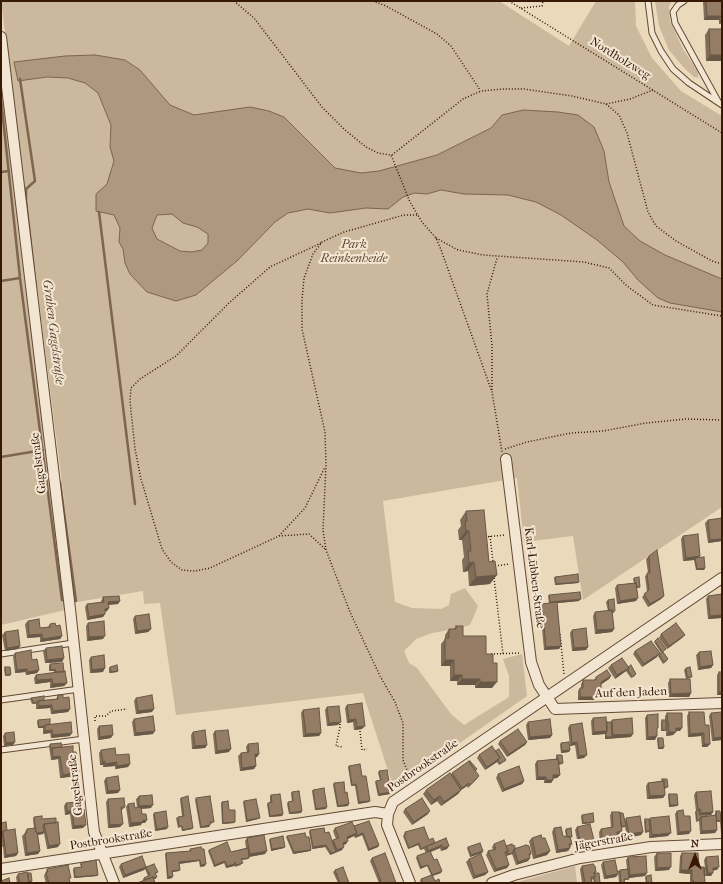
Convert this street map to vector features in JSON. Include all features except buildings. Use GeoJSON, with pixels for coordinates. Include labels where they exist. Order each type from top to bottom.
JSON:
{"type":"FeatureCollection","features":[{"type":"Feature","properties":{"kind":"street","name":"Gagelstraße"},"geometry":{"type":"LineString","coordinates":[[1,37],[79,689],[94,832],[114,883]]}},
{"type":"Feature","properties":{"kind":"street","name":"Karl-Lübben-Straße"},"geometry":{"type":"LineString","coordinates":[[506,459],[531,662],[539,685],[546,697]]}},
{"type":"Feature","properties":{"kind":"street","name":"Postbrookstraße"},"geometry":{"type":"LineString","coordinates":[[1,869],[102,855],[375,812],[388,814],[393,802],[413,787],[722,578]]}},
{"type":"Feature","properties":{"kind":"street","name":"Auf den Jaden"},"geometry":{"type":"LineString","coordinates":[[546,697],[555,709],[722,703]]}},
{"type":"Feature","properties":{"kind":"street"},"geometry":{"type":"LineString","coordinates":[[388,814],[387,825],[391,838],[410,883]]}},
{"type":"Feature","properties":{"kind":"street","name":"Jägerstraße"},"geometry":{"type":"LineString","coordinates":[[492,883],[514,875],[580,858],[651,847],[722,844]]}},
{"type":"Feature","properties":{"kind":"lane"},"geometry":{"type":"LineString","coordinates":[[648,1],[652,33],[661,51],[673,68],[689,83],[721,104]]}},
{"type":"Feature","properties":{"kind":"lane"},"geometry":{"type":"LineString","coordinates":[[684,1],[678,5],[673,12],[675,23],[721,104]]}},
{"type":"Feature","properties":{"kind":"lane"},"geometry":{"type":"LineString","coordinates":[[1,654],[73,643]]}},
{"type":"Feature","properties":{"kind":"lane"},"geometry":{"type":"LineString","coordinates":[[1,700],[79,689]]}},
{"type":"Feature","properties":{"kind":"lane"},"geometry":{"type":"LineString","coordinates":[[1,750],[84,739]]}},
{"type":"Feature","properties":{"kind":"path"},"geometry":{"type":"LineString","coordinates":[[234,1],[254,18],[322,107],[345,130],[366,147],[378,153],[391,155],[463,99],[481,91],[524,89],[572,96],[606,104],[630,99],[653,90]]}},
{"type":"Feature","properties":{"kind":"path"},"geometry":{"type":"LineString","coordinates":[[372,1],[386,6],[437,34],[451,46],[481,91]]}},
{"type":"Feature","properties":{"kind":"path","name":"Nordholzweg"},"geometry":{"type":"LineString","coordinates":[[509,1],[722,133]]}},
{"type":"Feature","properties":{"kind":"path"},"geometry":{"type":"LineString","coordinates":[[521,8],[542,6],[543,1]]}},
{"type":"Feature","properties":{"kind":"path"},"geometry":{"type":"LineString","coordinates":[[606,104],[619,116],[627,133],[648,212],[656,226],[676,242],[712,261],[722,264]]}},
{"type":"Feature","properties":{"kind":"path"},"geometry":{"type":"LineString","coordinates":[[391,155],[410,202],[436,238],[492,392]]}},
{"type":"Feature","properties":{"kind":"path"},"geometry":{"type":"LineString","coordinates":[[326,465],[305,508],[278,536],[210,568],[195,571],[182,570],[171,562],[162,549],[141,480],[132,423],[130,401],[131,388],[140,380],[176,356],[229,303],[270,267],[344,232],[404,216],[418,215]]}},
{"type":"Feature","properties":{"kind":"path"},"geometry":{"type":"LineString","coordinates":[[436,238],[458,250],[497,257],[518,256],[584,262],[609,268],[627,286],[653,304],[722,316]]}},
{"type":"Feature","properties":{"kind":"path"},"geometry":{"type":"LineString","coordinates":[[322,242],[313,254],[304,278],[302,329],[324,432],[326,465],[323,530],[326,550],[350,612],[380,676],[395,702],[403,723],[403,760],[413,787]]}},
{"type":"Feature","properties":{"kind":"path"},"geometry":{"type":"LineString","coordinates":[[497,257],[488,294],[492,346],[492,392],[501,450],[506,459]]}},
{"type":"Feature","properties":{"kind":"path"},"geometry":{"type":"LineString","coordinates":[[501,450],[527,442],[571,433],[603,431],[646,423],[686,419],[722,420]]}},
{"type":"Feature","properties":{"kind":"path"},"geometry":{"type":"LineString","coordinates":[[278,536],[309,534],[326,550]]}},
{"type":"Feature","properties":{"kind":"path"},"geometry":{"type":"LineString","coordinates":[[480,537],[515,534]]}},
{"type":"Feature","properties":{"kind":"path"},"geometry":{"type":"LineString","coordinates":[[490,536],[493,566],[519,564]]}},
{"type":"Feature","properties":{"kind":"path"},"geometry":{"type":"LineString","coordinates":[[494,573],[503,654]]}},
{"type":"Feature","properties":{"kind":"path"},"geometry":{"type":"LineString","coordinates":[[560,634],[565,684]]}},
{"type":"Feature","properties":{"kind":"path"},"geometry":{"type":"LineString","coordinates":[[487,654],[530,653]]}},
{"type":"Feature","properties":{"kind":"path"},"geometry":{"type":"LineString","coordinates":[[95,721],[95,716],[106,716],[111,711],[127,709]]}},
{"type":"Feature","properties":{"kind":"path"},"geometry":{"type":"LineString","coordinates":[[339,716],[340,727],[336,746],[343,747]]}},
{"type":"Feature","properties":{"kind":"path"},"geometry":{"type":"LineString","coordinates":[[360,732],[362,750],[366,749]]}},
{"type":"Feature","properties":{"kind":"green space","name":"Park Reinkenheide"},"geometry":{"type":"Polygon","coordinates":[[[1,1],[499,1],[569,46],[596,1],[635,1],[636,26],[652,58],[681,91],[722,116],[722,507],[583,600],[573,536],[524,542],[517,478],[383,501],[395,602],[412,608],[441,609],[449,605],[451,594],[465,588],[478,606],[470,625],[432,633],[416,639],[404,651],[409,663],[417,668],[451,714],[464,725],[509,697],[509,676],[503,659],[522,654],[527,696],[394,789],[363,693],[176,715],[160,603],[144,604],[143,591],[77,602],[1,1]]]}},
{"type":"Feature","properties":{"kind":"green space"},"geometry":{"type":"Polygon","coordinates":[[[655,1],[672,1],[669,6],[670,21],[683,49],[698,72],[698,78],[694,77],[685,69],[669,50],[659,26],[655,1]]]}},
{"type":"Feature","properties":{"kind":"green space"},"geometry":{"type":"Polygon","coordinates":[[[1,69],[65,610],[1,625],[1,69]]]}},
{"type":"Feature","properties":{"kind":"green space"},"geometry":{"type":"Polygon","coordinates":[[[575,866],[577,883],[514,883],[575,866]]]}},
{"type":"Feature","properties":{"kind":"shaded area"},"geometry":{"type":"Polygon","coordinates":[[[95,55],[125,60],[140,70],[170,105],[194,115],[250,107],[269,111],[284,117],[335,168],[361,173],[379,171],[437,155],[491,128],[502,115],[523,110],[578,115],[594,127],[604,151],[609,182],[624,226],[640,241],[665,255],[722,279],[722,312],[670,303],[658,298],[638,280],[623,262],[597,240],[561,215],[536,202],[508,195],[464,194],[441,190],[427,194],[415,193],[403,197],[388,209],[366,208],[330,213],[308,209],[288,213],[275,222],[238,260],[196,295],[176,301],[147,292],[130,274],[125,263],[123,249],[119,242],[120,228],[114,215],[96,211],[96,194],[107,184],[114,161],[110,147],[111,125],[98,93],[85,83],[68,78],[47,77],[18,81],[14,62],[65,56],[95,55]],[[172,214],[157,215],[152,228],[157,239],[180,251],[192,252],[202,250],[208,243],[208,234],[197,227],[183,223],[172,214]]]}},
{"type":"Feature","properties":{"kind":"waterway","name":"Graben Gagelstraße"},"geometry":{"type":"LineString","coordinates":[[20,79],[35,181],[26,189],[26,201],[36,289]]}},
{"type":"Feature","properties":{"kind":"waterway"},"geometry":{"type":"LineString","coordinates":[[1,99],[20,278],[62,600]]}},
{"type":"Feature","properties":{"kind":"waterway"},"geometry":{"type":"LineString","coordinates":[[1,172],[9,171]]}},
{"type":"Feature","properties":{"kind":"waterway"},"geometry":{"type":"LineString","coordinates":[[99,212],[135,504]]}},
{"type":"Feature","properties":{"kind":"waterway"},"geometry":{"type":"LineString","coordinates":[[1,281],[20,278]]}},
{"type":"Feature","properties":{"kind":"waterway"},"geometry":{"type":"LineString","coordinates":[[1,457],[43,450]]}},
{"type":"Feature","properties":{"kind":"waterway","name":"Graben Gagelstraße"},"geometry":{"type":"LineString","coordinates":[[60,482],[76,601]]}}]}
